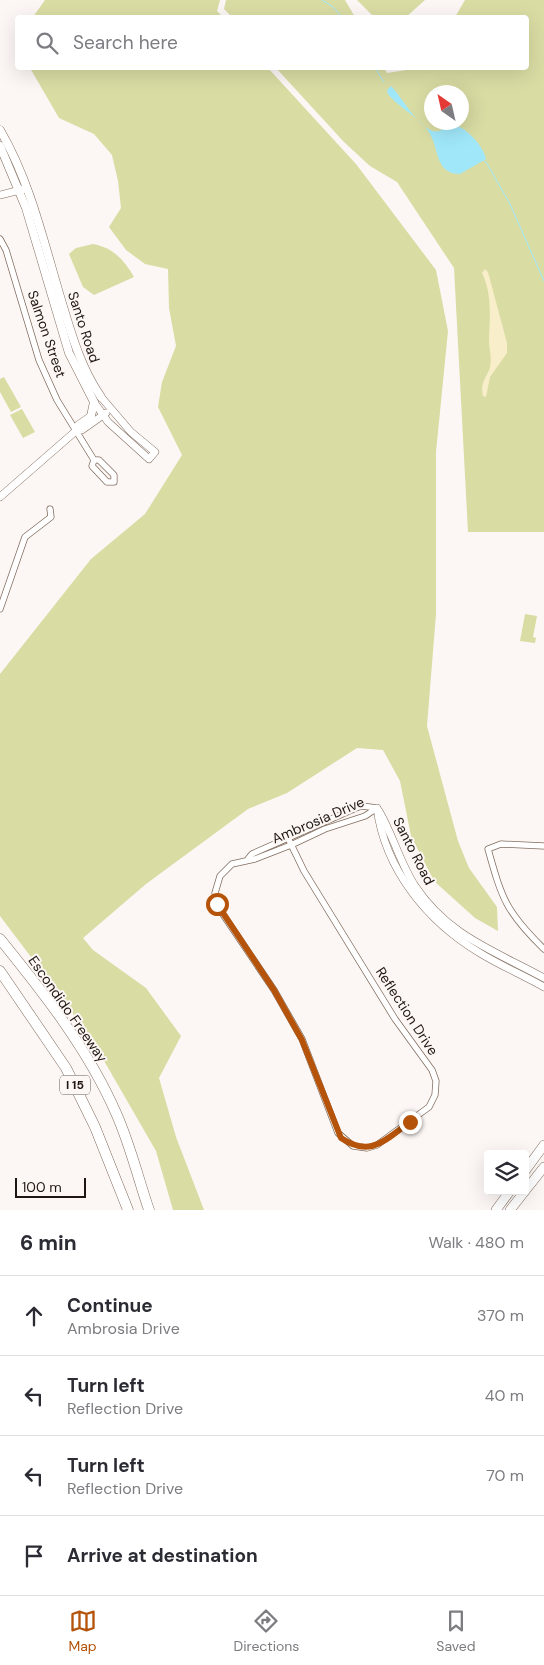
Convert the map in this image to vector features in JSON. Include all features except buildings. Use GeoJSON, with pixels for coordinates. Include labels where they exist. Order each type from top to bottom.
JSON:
{"type":"FeatureCollection","features":[{"type":"Feature","properties":{"kind":"highway","name":"Escondido Freeway"},"geometry":{"type":"LineString","coordinates":[[0,939],[58,1015],[96,1073],[116,1113],[149,1210]]}},
{"type":"Feature","properties":{"kind":"highway","name":"I 15"},"geometry":{"type":"LineString","coordinates":[[0,971],[66,1068],[95,1127],[128,1210]]}},
{"type":"Feature","properties":{"kind":"main road","name":"Santo Road"},"geometry":{"type":"LineString","coordinates":[[0,130],[15,158],[23,189],[76,349],[97,400]]}},
{"type":"Feature","properties":{"kind":"main road","name":"Santo Road"},"geometry":{"type":"LineString","coordinates":[[0,146],[23,189]]}},
{"type":"Feature","properties":{"kind":"main road"},"geometry":{"type":"LineString","coordinates":[[91,416],[97,400]]}},
{"type":"Feature","properties":{"kind":"main road"},"geometry":{"type":"LineString","coordinates":[[529,1165],[544,1145]]}},
{"type":"Feature","properties":{"kind":"main road"},"geometry":{"type":"LineString","coordinates":[[529,1186],[544,1167]]}},
{"type":"Feature","properties":{"kind":"main road"},"geometry":{"type":"LineString","coordinates":[[496,1210],[507,1195]]}},
{"type":"Feature","properties":{"kind":"main road"},"geometry":{"type":"LineString","coordinates":[[510,1210],[522,1195]]}},
{"type":"Feature","properties":{"kind":"street"},"geometry":{"type":"LineString","coordinates":[[0,195],[23,189]]}},
{"type":"Feature","properties":{"kind":"street","name":"Salmon Street"},"geometry":{"type":"LineString","coordinates":[[1,243],[40,360],[57,400],[94,460]]}},
{"type":"Feature","properties":{"kind":"street","name":"Santo Road"},"geometry":{"type":"LineString","coordinates":[[97,400],[111,410],[131,432],[155,452],[149,459],[132,446],[103,415],[97,400]]}},
{"type":"Feature","properties":{"kind":"street"},"geometry":{"type":"LineString","coordinates":[[77,430],[82,430],[111,410]]}},
{"type":"Feature","properties":{"kind":"street"},"geometry":{"type":"LineString","coordinates":[[0,497],[77,430],[78,425],[91,416]]}},
{"type":"Feature","properties":{"kind":"street"},"geometry":{"type":"LineString","coordinates":[[0,609],[2,596],[25,537],[51,517],[50,509]]}},
{"type":"Feature","properties":{"kind":"street","name":"Ambrosia Drive"},"geometry":{"type":"LineString","coordinates":[[248,859],[252,854],[356,808],[362,806],[377,808]]}},
{"type":"Feature","properties":{"kind":"street","name":"Santo Road"},"geometry":{"type":"LineString","coordinates":[[377,808],[415,886],[433,909],[455,930],[483,948],[544,978]]}},
{"type":"Feature","properties":{"kind":"street","name":"Santo Road"},"geometry":{"type":"LineString","coordinates":[[377,808],[379,823],[395,865],[409,888],[426,910],[450,932],[480,953],[544,988]]}},
{"type":"Feature","properties":{"kind":"street","name":"Ambrosia Drive"},"geometry":{"type":"LineString","coordinates":[[338,1133],[302,1040],[274,990],[217,904],[215,893],[220,876],[232,864],[255,859],[325,829],[365,816],[377,808]]}},
{"type":"Feature","properties":{"kind":"street","name":"Reflection Drive"},"geometry":{"type":"LineString","coordinates":[[288,838],[304,871],[395,1019],[432,1070],[436,1081],[435,1095],[429,1108],[377,1145],[367,1148],[353,1146],[338,1133]]}},
{"type":"Feature","properties":{"kind":"street"},"geometry":{"type":"LineString","coordinates":[[544,846],[501,844],[488,849],[500,893],[507,907],[520,926],[544,949]]}},
{"type":"Feature","properties":{"kind":"green space"},"geometry":{"type":"Polygon","coordinates":[[[45,0],[220,0],[217,11],[221,15],[34,15],[45,0]]]}},
{"type":"Feature","properties":{"kind":"green space"},"geometry":{"type":"Polygon","coordinates":[[[226,0],[345,0],[354,15],[230,15],[224,9],[226,0]]]}},
{"type":"Feature","properties":{"kind":"green space"},"geometry":{"type":"Polygon","coordinates":[[[357,0],[425,0],[408,15],[372,15],[357,0]]]}},
{"type":"Feature","properties":{"kind":"green space"},"geometry":{"type":"Polygon","coordinates":[[[465,0],[544,0],[544,532],[468,532],[454,268],[397,182],[370,166],[344,142],[278,70],[385,70],[387,73],[406,70],[529,70],[529,15],[456,15],[465,0]]]}},
{"type":"Feature","properties":{"kind":"green space"},"geometry":{"type":"Polygon","coordinates":[[[31,70],[270,70],[356,164],[436,270],[448,331],[436,452],[436,614],[427,726],[458,841],[469,868],[497,907],[498,931],[475,918],[434,881],[411,836],[400,781],[383,750],[357,748],[287,793],[248,809],[146,884],[83,938],[93,950],[146,988],[181,1036],[159,1078],[176,1137],[204,1210],[173,1210],[156,1151],[103,1059],[65,1002],[0,916],[0,674],[91,559],[145,514],[182,455],[158,407],[162,382],[176,346],[169,308],[168,269],[145,264],[126,250],[109,227],[121,208],[118,181],[112,155],[94,134],[59,118],[31,70]]]}},
{"type":"Feature","properties":{"kind":"green space"},"geometry":{"type":"Polygon","coordinates":[[[93,244],[107,248],[118,256],[134,277],[94,295],[83,287],[69,254],[76,248],[93,244]]]}},
{"type":"Feature","properties":{"kind":"green space"},"geometry":{"type":"Polygon","coordinates":[[[4,377],[21,407],[11,412],[0,392],[0,379],[4,377]]]}},
{"type":"Feature","properties":{"kind":"green space"},"geometry":{"type":"Polygon","coordinates":[[[22,409],[35,432],[23,438],[10,415],[22,409]]]}},
{"type":"Feature","properties":{"kind":"green space"},"geometry":{"type":"Polygon","coordinates":[[[525,614],[537,616],[533,637],[536,638],[535,643],[520,641],[525,614]]]}},
{"type":"Feature","properties":{"kind":"sand"},"geometry":{"type":"Polygon","coordinates":[[[485,269],[488,272],[507,343],[507,353],[490,377],[486,397],[483,396],[482,387],[491,360],[489,297],[482,273],[485,269]]]}},
{"type":"Feature","properties":{"kind":"water"},"geometry":{"type":"Polygon","coordinates":[[[391,86],[418,120],[388,94],[387,90],[391,86]]]}},
{"type":"Feature","properties":{"kind":"water"},"geometry":{"type":"Polygon","coordinates":[[[427,130],[464,130],[477,142],[486,159],[460,174],[452,173],[446,170],[439,160],[427,130]]]}},
{"type":"Feature","properties":{"kind":"waterway"},"geometry":{"type":"LineString","coordinates":[[322,0],[332,6],[340,15]]}},
{"type":"Feature","properties":{"kind":"waterway"},"geometry":{"type":"LineString","coordinates":[[376,70],[384,82]]}},
{"type":"Feature","properties":{"kind":"waterway"},"geometry":{"type":"LineString","coordinates":[[481,159],[486,162],[510,204],[544,281]]}},
{"type":"Feature","properties":{"kind":"route"},"geometry":{"type":"LineString","coordinates":[[217,904],[274,990],[302,1040],[341,1138],[353,1146],[367,1148],[377,1145],[410,1122]]}}]}
